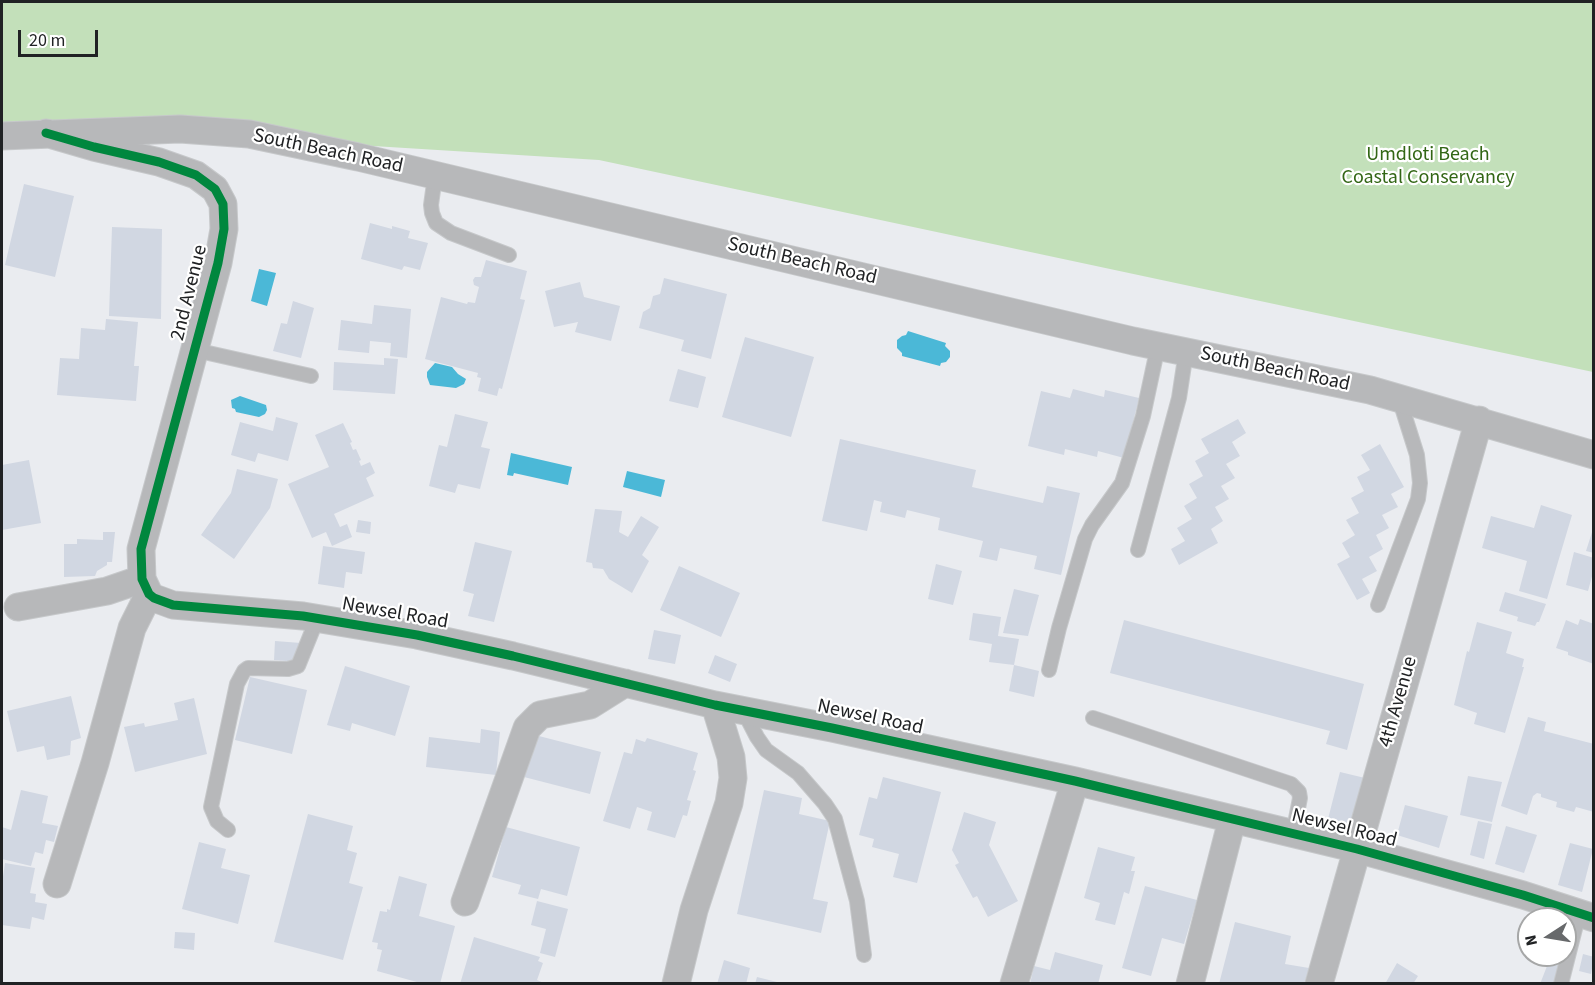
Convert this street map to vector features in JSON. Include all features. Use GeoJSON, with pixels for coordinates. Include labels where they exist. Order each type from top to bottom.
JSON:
{"type":"FeatureCollection","features":[{"type":"Feature","properties":{"kind":"street","name":"South Beach Road"},"geometry":{"type":"LineString","coordinates":[[2,136],[180,129],[249,134],[1158,346],[1370,390],[1593,455]]}},
{"type":"Feature","properties":{"kind":"street","name":"2nd Avenue"},"geometry":{"type":"LineString","coordinates":[[46,133],[159,162],[196,175],[215,189],[223,204],[224,230],[218,263],[141,549],[146,587]]}},
{"type":"Feature","properties":{"kind":"street","name":"4th Avenue"},"geometry":{"type":"LineString","coordinates":[[1319,984],[1479,420]]}},
{"type":"Feature","properties":{"kind":"street"},"geometry":{"type":"LineString","coordinates":[[18,607],[107,591],[146,587],[57,884]]}},
{"type":"Feature","properties":{"kind":"street","name":"Newsel Road"},"geometry":{"type":"LineString","coordinates":[[146,587],[154,598],[173,605],[317,619],[417,635],[715,705],[1075,781],[1357,849],[1524,895],[1586,915]]}},
{"type":"Feature","properties":{"kind":"street"},"geometry":{"type":"LineString","coordinates":[[465,902],[527,728],[540,715],[590,705],[625,683]]}},
{"type":"Feature","properties":{"kind":"street"},"geometry":{"type":"LineString","coordinates":[[676,984],[694,910],[729,803],[733,778],[731,757],[715,705]]}},
{"type":"Feature","properties":{"kind":"street"},"geometry":{"type":"LineString","coordinates":[[1014,984],[1075,781]]}},
{"type":"Feature","properties":{"kind":"street"},"geometry":{"type":"LineString","coordinates":[[1190,984],[1232,820]]}},
{"type":"Feature","properties":{"kind":"lane"},"geometry":{"type":"LineString","coordinates":[[435,176],[431,205],[436,223],[459,236],[508,255]]}},
{"type":"Feature","properties":{"kind":"lane"},"geometry":{"type":"LineString","coordinates":[[1049,669],[1085,539],[1092,525],[1122,483],[1143,416],[1158,346]]}},
{"type":"Feature","properties":{"kind":"lane"},"geometry":{"type":"LineString","coordinates":[[195,350],[311,376]]}},
{"type":"Feature","properties":{"kind":"lane"},"geometry":{"type":"LineString","coordinates":[[1138,550],[1179,398],[1186,352]]}},
{"type":"Feature","properties":{"kind":"lane"},"geometry":{"type":"LineString","coordinates":[[1378,605],[1418,499],[1420,483],[1417,455],[1399,398]]}},
{"type":"Feature","properties":{"kind":"lane"},"geometry":{"type":"LineString","coordinates":[[228,830],[217,821],[211,807],[237,684],[248,668],[288,669],[298,666],[317,619]]}},
{"type":"Feature","properties":{"kind":"lane"},"geometry":{"type":"LineString","coordinates":[[743,710],[766,750],[798,773],[835,819],[857,901],[864,955]]}},
{"type":"Feature","properties":{"kind":"lane"},"geometry":{"type":"LineString","coordinates":[[1093,718],[1291,784],[1299,792],[1300,798],[1293,834]]}},
{"type":"Feature","properties":{"kind":"lane"},"geometry":{"type":"LineString","coordinates":[[1561,984],[1586,915]]}},
{"type":"Feature","properties":{"kind":"green space","name":"Umdloti Beach Coastal Conservancy"},"geometry":{"type":"Polygon","coordinates":[[[2,2],[1593,2],[1593,372],[599,160],[2,123],[2,2]]]}},
{"type":"Feature","properties":{"kind":"water"},"geometry":{"type":"Polygon","coordinates":[[[259,269],[276,273],[267,306],[251,301],[259,269]]]}},
{"type":"Feature","properties":{"kind":"water"},"geometry":{"type":"Polygon","coordinates":[[[908,331],[946,343],[950,357],[940,366],[902,356],[897,348],[897,340],[906,335],[908,331]]]}},
{"type":"Feature","properties":{"kind":"water"},"geometry":{"type":"Polygon","coordinates":[[[435,363],[452,367],[466,379],[464,384],[456,388],[430,385],[427,372],[435,363]]]}},
{"type":"Feature","properties":{"kind":"water"},"geometry":{"type":"Polygon","coordinates":[[[240,396],[266,405],[265,414],[259,417],[236,412],[232,408],[231,400],[240,396]]]}},
{"type":"Feature","properties":{"kind":"water"},"geometry":{"type":"Polygon","coordinates":[[[511,453],[572,467],[568,485],[514,473],[513,476],[507,475],[511,453]]]}},
{"type":"Feature","properties":{"kind":"water"},"geometry":{"type":"Polygon","coordinates":[[[627,471],[665,480],[661,497],[623,487],[627,471]]]}},
{"type":"Feature","properties":{"kind":"building"},"geometry":{"type":"Polygon","coordinates":[[[24,184],[74,196],[55,277],[5,265],[24,184]]]}},
{"type":"Feature","properties":{"kind":"building"},"geometry":{"type":"Polygon","coordinates":[[[370,223],[410,231],[408,238],[428,243],[420,270],[404,266],[402,270],[361,259],[370,223]]]}},
{"type":"Feature","properties":{"kind":"building"},"geometry":{"type":"Polygon","coordinates":[[[112,227],[162,229],[161,319],[109,316],[112,227]]]}},
{"type":"Feature","properties":{"kind":"building"},"geometry":{"type":"Polygon","coordinates":[[[486,260],[527,271],[520,299],[525,300],[502,389],[499,388],[497,396],[478,391],[481,378],[477,377],[478,373],[425,359],[441,297],[467,304],[468,302],[475,303],[479,287],[474,285],[473,280],[475,277],[481,277],[486,260]]]}},
{"type":"Feature","properties":{"kind":"building"},"geometry":{"type":"Polygon","coordinates":[[[664,278],[727,294],[711,359],[681,351],[684,340],[639,328],[643,312],[650,308],[653,296],[660,294],[664,278]]]}},
{"type":"Feature","properties":{"kind":"building"},"geometry":{"type":"Polygon","coordinates":[[[580,282],[584,297],[620,306],[611,341],[575,332],[578,322],[554,327],[545,291],[580,282]]]}},
{"type":"Feature","properties":{"kind":"building"},"geometry":{"type":"Polygon","coordinates":[[[293,301],[314,308],[301,358],[273,351],[281,323],[287,324],[293,301]]]}},
{"type":"Feature","properties":{"kind":"building"},"geometry":{"type":"Polygon","coordinates":[[[374,305],[411,309],[407,358],[390,356],[391,343],[370,341],[369,353],[338,350],[341,320],[372,324],[374,305]]]}},
{"type":"Feature","properties":{"kind":"building"},"geometry":{"type":"Polygon","coordinates":[[[106,319],[138,322],[134,366],[139,366],[136,401],[57,395],[60,358],[79,359],[81,328],[105,330],[106,319]]]}},
{"type":"Feature","properties":{"kind":"building"},"geometry":{"type":"Polygon","coordinates":[[[745,337],[814,357],[791,437],[722,417],[745,337]]]}},
{"type":"Feature","properties":{"kind":"building"},"geometry":{"type":"Polygon","coordinates":[[[384,358],[398,359],[395,394],[333,390],[334,362],[384,365],[384,358]]]}},
{"type":"Feature","properties":{"kind":"building"},"geometry":{"type":"Polygon","coordinates":[[[678,369],[706,377],[698,408],[669,401],[678,369]]]}},
{"type":"Feature","properties":{"kind":"building"},"geometry":{"type":"Polygon","coordinates":[[[1073,389],[1104,397],[1105,390],[1139,398],[1124,458],[1098,451],[1097,457],[1065,449],[1064,455],[1028,446],[1041,391],[1070,398],[1073,389]]]}},
{"type":"Feature","properties":{"kind":"building"},"geometry":{"type":"Polygon","coordinates":[[[455,414],[488,422],[481,447],[490,449],[480,489],[458,484],[455,493],[429,486],[439,445],[447,447],[455,414]]]}},
{"type":"Feature","properties":{"kind":"building"},"geometry":{"type":"Polygon","coordinates":[[[276,417],[298,423],[288,461],[258,453],[255,462],[231,455],[240,422],[273,431],[276,417]]]}},
{"type":"Feature","properties":{"kind":"building"},"geometry":{"type":"Polygon","coordinates":[[[1238,419],[1246,433],[1232,442],[1240,456],[1226,464],[1235,478],[1221,486],[1229,499],[1215,507],[1223,521],[1211,529],[1218,543],[1179,565],[1171,549],[1185,541],[1177,528],[1192,519],[1184,506],[1197,498],[1189,484],[1203,476],[1195,461],[1209,453],[1201,439],[1238,419]]]}},
{"type":"Feature","properties":{"kind":"building"},"geometry":{"type":"Polygon","coordinates":[[[343,423],[352,442],[350,443],[353,450],[356,449],[361,460],[359,461],[361,466],[370,462],[375,473],[366,478],[374,496],[334,514],[340,527],[347,524],[352,537],[332,546],[326,532],[312,538],[288,484],[329,467],[315,435],[343,423]]]}},
{"type":"Feature","properties":{"kind":"building"},"geometry":{"type":"Polygon","coordinates":[[[840,439],[976,470],[972,487],[1043,503],[1047,486],[1080,493],[1061,575],[1034,569],[1037,556],[1000,548],[997,561],[979,557],[983,541],[938,530],[940,518],[907,510],[905,518],[880,512],[882,502],[874,500],[867,531],[822,521],[840,439]]]}},
{"type":"Feature","properties":{"kind":"building"},"geometry":{"type":"Polygon","coordinates":[[[1380,444],[1404,487],[1391,494],[1398,507],[1382,515],[1389,528],[1376,535],[1383,549],[1369,557],[1377,571],[1362,579],[1370,593],[1357,600],[1337,564],[1350,557],[1342,543],[1355,535],[1346,520],[1359,513],[1351,498],[1364,491],[1357,477],[1370,470],[1361,455],[1380,444]]]}},
{"type":"Feature","properties":{"kind":"building"},"geometry":{"type":"Polygon","coordinates":[[[29,460],[41,523],[2,530],[2,465],[29,460]]]}},
{"type":"Feature","properties":{"kind":"building"},"geometry":{"type":"Polygon","coordinates":[[[237,469],[278,479],[270,508],[234,559],[201,535],[231,493],[237,469]]]}},
{"type":"Feature","properties":{"kind":"building"},"geometry":{"type":"Polygon","coordinates":[[[1541,505],[1572,515],[1547,599],[1519,591],[1527,561],[1482,548],[1491,516],[1534,528],[1541,505]]]}},
{"type":"Feature","properties":{"kind":"building"},"geometry":{"type":"Polygon","coordinates":[[[595,509],[622,511],[619,532],[628,537],[641,516],[659,527],[642,555],[649,561],[632,593],[609,579],[603,569],[593,568],[592,563],[586,562],[595,509]]]}},
{"type":"Feature","properties":{"kind":"building"},"geometry":{"type":"Polygon","coordinates":[[[358,520],[371,522],[370,534],[356,532],[358,520]]]}},
{"type":"Feature","properties":{"kind":"building"},"geometry":{"type":"Polygon","coordinates":[[[1594,526],[1594,553],[1586,551],[1594,526]]]}},
{"type":"Feature","properties":{"kind":"building"},"geometry":{"type":"Polygon","coordinates":[[[103,532],[115,532],[112,562],[107,562],[107,565],[97,571],[95,576],[64,577],[64,544],[77,544],[77,539],[103,540],[103,532]]]}},
{"type":"Feature","properties":{"kind":"building"},"geometry":{"type":"Polygon","coordinates":[[[475,542],[512,551],[494,622],[468,616],[474,594],[463,591],[475,542]]]}},
{"type":"Feature","properties":{"kind":"building"},"geometry":{"type":"Polygon","coordinates":[[[323,546],[365,552],[362,574],[346,572],[344,588],[318,584],[323,546]]]}},
{"type":"Feature","properties":{"kind":"building"},"geometry":{"type":"Polygon","coordinates":[[[1574,552],[1594,558],[1594,569],[1588,591],[1566,585],[1574,552]]]}},
{"type":"Feature","properties":{"kind":"building"},"geometry":{"type":"Polygon","coordinates":[[[936,564],[962,571],[953,605],[928,599],[936,564]]]}},
{"type":"Feature","properties":{"kind":"building"},"geometry":{"type":"Polygon","coordinates":[[[679,566],[740,593],[721,637],[660,610],[679,566]]]}},
{"type":"Feature","properties":{"kind":"building"},"geometry":{"type":"Polygon","coordinates":[[[1014,589],[1039,595],[1028,636],[1003,633],[1014,589]]]}},
{"type":"Feature","properties":{"kind":"building"},"geometry":{"type":"Polygon","coordinates":[[[1505,592],[1546,604],[1535,626],[1517,621],[1518,617],[1499,611],[1505,592]]]}},
{"type":"Feature","properties":{"kind":"building"},"geometry":{"type":"Polygon","coordinates":[[[973,613],[1001,617],[998,636],[1019,639],[1014,665],[989,662],[992,644],[969,640],[973,613]]]}},
{"type":"Feature","properties":{"kind":"building"},"geometry":{"type":"Polygon","coordinates":[[[1580,619],[1594,624],[1594,664],[1556,648],[1566,620],[1578,625],[1580,619]]]}},
{"type":"Feature","properties":{"kind":"building"},"geometry":{"type":"Polygon","coordinates":[[[1124,620],[1364,684],[1347,750],[1326,744],[1330,731],[1110,673],[1124,620]]]}},
{"type":"Feature","properties":{"kind":"building"},"geometry":{"type":"Polygon","coordinates":[[[1477,622],[1512,632],[1506,653],[1524,659],[1522,667],[1524,667],[1505,733],[1474,724],[1477,713],[1454,705],[1467,651],[1469,652],[1477,622]]]}},
{"type":"Feature","properties":{"kind":"building"},"geometry":{"type":"Polygon","coordinates":[[[654,630],[681,635],[675,664],[648,659],[654,630]]]}},
{"type":"Feature","properties":{"kind":"building"},"geometry":{"type":"Polygon","coordinates":[[[275,641],[301,643],[300,662],[274,660],[275,641]]]}},
{"type":"Feature","properties":{"kind":"building"},"geometry":{"type":"Polygon","coordinates":[[[715,655],[737,664],[730,682],[708,673],[715,655]]]}},
{"type":"Feature","properties":{"kind":"building"},"geometry":{"type":"Polygon","coordinates":[[[1014,665],[1039,671],[1034,697],[1009,691],[1014,665]]]}},
{"type":"Feature","properties":{"kind":"building"},"geometry":{"type":"Polygon","coordinates":[[[345,666],[410,686],[395,736],[352,723],[350,731],[327,725],[345,666]]]}},
{"type":"Feature","properties":{"kind":"building"},"geometry":{"type":"Polygon","coordinates":[[[250,677],[307,690],[292,754],[235,740],[250,677]]]}},
{"type":"Feature","properties":{"kind":"building"},"geometry":{"type":"Polygon","coordinates":[[[71,696],[81,738],[71,741],[70,755],[47,760],[44,746],[17,752],[7,711],[71,696]]]}},
{"type":"Feature","properties":{"kind":"building"},"geometry":{"type":"Polygon","coordinates":[[[194,698],[207,754],[135,772],[124,727],[144,723],[145,727],[178,720],[174,703],[194,698]]]}},
{"type":"Feature","properties":{"kind":"building"},"geometry":{"type":"Polygon","coordinates":[[[1528,717],[1546,722],[1544,731],[1594,744],[1594,812],[1576,807],[1574,812],[1556,807],[1557,802],[1541,797],[1541,794],[1537,793],[1533,796],[1527,815],[1501,806],[1528,717]]]}},
{"type":"Feature","properties":{"kind":"building"},"geometry":{"type":"Polygon","coordinates":[[[481,729],[500,732],[496,775],[426,767],[429,737],[480,743],[481,729]]]}},
{"type":"Feature","properties":{"kind":"building"},"geometry":{"type":"Polygon","coordinates":[[[535,735],[601,752],[590,794],[524,777],[535,735]]]}},
{"type":"Feature","properties":{"kind":"building"},"geometry":{"type":"Polygon","coordinates":[[[647,738],[698,753],[693,770],[696,771],[687,800],[691,801],[687,816],[683,815],[675,838],[647,830],[652,812],[637,807],[630,829],[603,821],[624,752],[632,754],[636,739],[645,742],[647,738]]]}},
{"type":"Feature","properties":{"kind":"building"},"geometry":{"type":"Polygon","coordinates":[[[1340,772],[1365,778],[1353,825],[1328,819],[1340,772]]]}},
{"type":"Feature","properties":{"kind":"building"},"geometry":{"type":"Polygon","coordinates":[[[1468,776],[1502,782],[1492,822],[1460,815],[1468,776]]]}},
{"type":"Feature","properties":{"kind":"building"},"geometry":{"type":"Polygon","coordinates":[[[883,777],[941,792],[917,883],[893,877],[899,854],[872,847],[874,839],[859,835],[869,797],[877,799],[883,777]]]}},
{"type":"Feature","properties":{"kind":"building"},"geometry":{"type":"Polygon","coordinates":[[[21,790],[48,796],[42,823],[58,826],[54,842],[46,840],[43,854],[35,852],[31,866],[2,859],[2,827],[11,830],[21,790]]]}},
{"type":"Feature","properties":{"kind":"building"},"geometry":{"type":"Polygon","coordinates":[[[764,790],[802,798],[799,814],[830,821],[813,899],[828,902],[821,933],[737,914],[764,790]]]}},
{"type":"Feature","properties":{"kind":"building"},"geometry":{"type":"Polygon","coordinates":[[[1405,805],[1448,816],[1439,848],[1397,835],[1405,805]]]}},
{"type":"Feature","properties":{"kind":"building"},"geometry":{"type":"Polygon","coordinates":[[[964,812],[996,822],[989,845],[1018,901],[988,917],[977,896],[973,898],[955,865],[959,863],[952,850],[964,812]]]}},
{"type":"Feature","properties":{"kind":"building"},"geometry":{"type":"Polygon","coordinates":[[[308,814],[353,826],[347,850],[357,853],[349,883],[363,887],[343,960],[274,942],[308,814]]]}},
{"type":"Feature","properties":{"kind":"building"},"geometry":{"type":"Polygon","coordinates":[[[1478,821],[1492,824],[1484,859],[1470,855],[1478,821]]]}},
{"type":"Feature","properties":{"kind":"building"},"geometry":{"type":"Polygon","coordinates":[[[1506,826],[1537,835],[1524,873],[1495,864],[1506,826]]]}},
{"type":"Feature","properties":{"kind":"building"},"geometry":{"type":"Polygon","coordinates":[[[506,827],[580,847],[567,896],[541,889],[538,899],[518,894],[521,885],[492,877],[506,827]]]}},
{"type":"Feature","properties":{"kind":"building"},"geometry":{"type":"Polygon","coordinates":[[[199,842],[226,849],[221,868],[250,875],[238,924],[182,909],[199,842]]]}},
{"type":"Feature","properties":{"kind":"building"},"geometry":{"type":"Polygon","coordinates":[[[1570,843],[1593,849],[1582,892],[1558,885],[1570,843]]]}},
{"type":"Feature","properties":{"kind":"building"},"geometry":{"type":"Polygon","coordinates":[[[1098,847],[1135,857],[1131,871],[1135,871],[1129,894],[1124,892],[1115,925],[1095,920],[1100,903],[1084,898],[1098,847]]]}},
{"type":"Feature","properties":{"kind":"building"},"geometry":{"type":"Polygon","coordinates":[[[5,863],[35,868],[30,893],[36,894],[35,902],[47,904],[44,920],[32,917],[30,929],[2,925],[2,883],[5,863]]]}},
{"type":"Feature","properties":{"kind":"building"},"geometry":{"type":"Polygon","coordinates":[[[399,876],[427,884],[419,916],[455,926],[440,984],[424,984],[377,971],[382,950],[377,949],[378,943],[372,942],[380,911],[390,910],[399,876]]]}},
{"type":"Feature","properties":{"kind":"building"},"geometry":{"type":"Polygon","coordinates":[[[1145,886],[1197,900],[1184,944],[1162,938],[1151,976],[1122,968],[1145,886]]]}},
{"type":"Feature","properties":{"kind":"building"},"geometry":{"type":"Polygon","coordinates":[[[537,901],[568,909],[555,957],[540,953],[546,929],[531,925],[537,901]]]}},
{"type":"Feature","properties":{"kind":"building"},"geometry":{"type":"Polygon","coordinates":[[[1235,922],[1291,936],[1285,964],[1309,968],[1304,984],[1219,984],[1235,922]]]}},
{"type":"Feature","properties":{"kind":"building"},"geometry":{"type":"Polygon","coordinates":[[[175,932],[195,933],[194,950],[174,948],[175,932]]]}},
{"type":"Feature","properties":{"kind":"building"},"geometry":{"type":"Polygon","coordinates":[[[474,937],[540,957],[538,961],[543,963],[537,980],[546,984],[460,984],[474,937]]]}},
{"type":"Feature","properties":{"kind":"building"},"geometry":{"type":"Polygon","coordinates":[[[1055,952],[1103,965],[1098,984],[1030,984],[1034,966],[1050,970],[1055,952]]]}},
{"type":"Feature","properties":{"kind":"building"},"geometry":{"type":"Polygon","coordinates":[[[1583,954],[1594,957],[1591,974],[1579,971],[1583,954]]]}},
{"type":"Feature","properties":{"kind":"building"},"geometry":{"type":"Polygon","coordinates":[[[724,960],[750,968],[746,984],[717,984],[724,960]]]}},
{"type":"Feature","properties":{"kind":"building"},"geometry":{"type":"Polygon","coordinates":[[[1397,963],[1418,976],[1413,984],[1385,984],[1397,963]]]}},
{"type":"Feature","properties":{"kind":"building"},"geometry":{"type":"Polygon","coordinates":[[[1547,967],[1563,967],[1559,984],[1540,984],[1547,967]]]}},
{"type":"Feature","properties":{"kind":"building"},"geometry":{"type":"Polygon","coordinates":[[[757,977],[781,983],[781,984],[755,984],[757,977]]]}},
{"type":"Feature","properties":{"kind":"cycle path"},"geometry":{"type":"LineString","coordinates":[[46,133],[159,162],[196,175],[215,189],[223,204],[224,229],[218,263],[141,549],[142,579],[149,594],[154,598],[173,605],[303,616],[417,635],[513,656],[715,705],[1075,781],[1357,849],[1523,895],[1594,918]]}}]}
